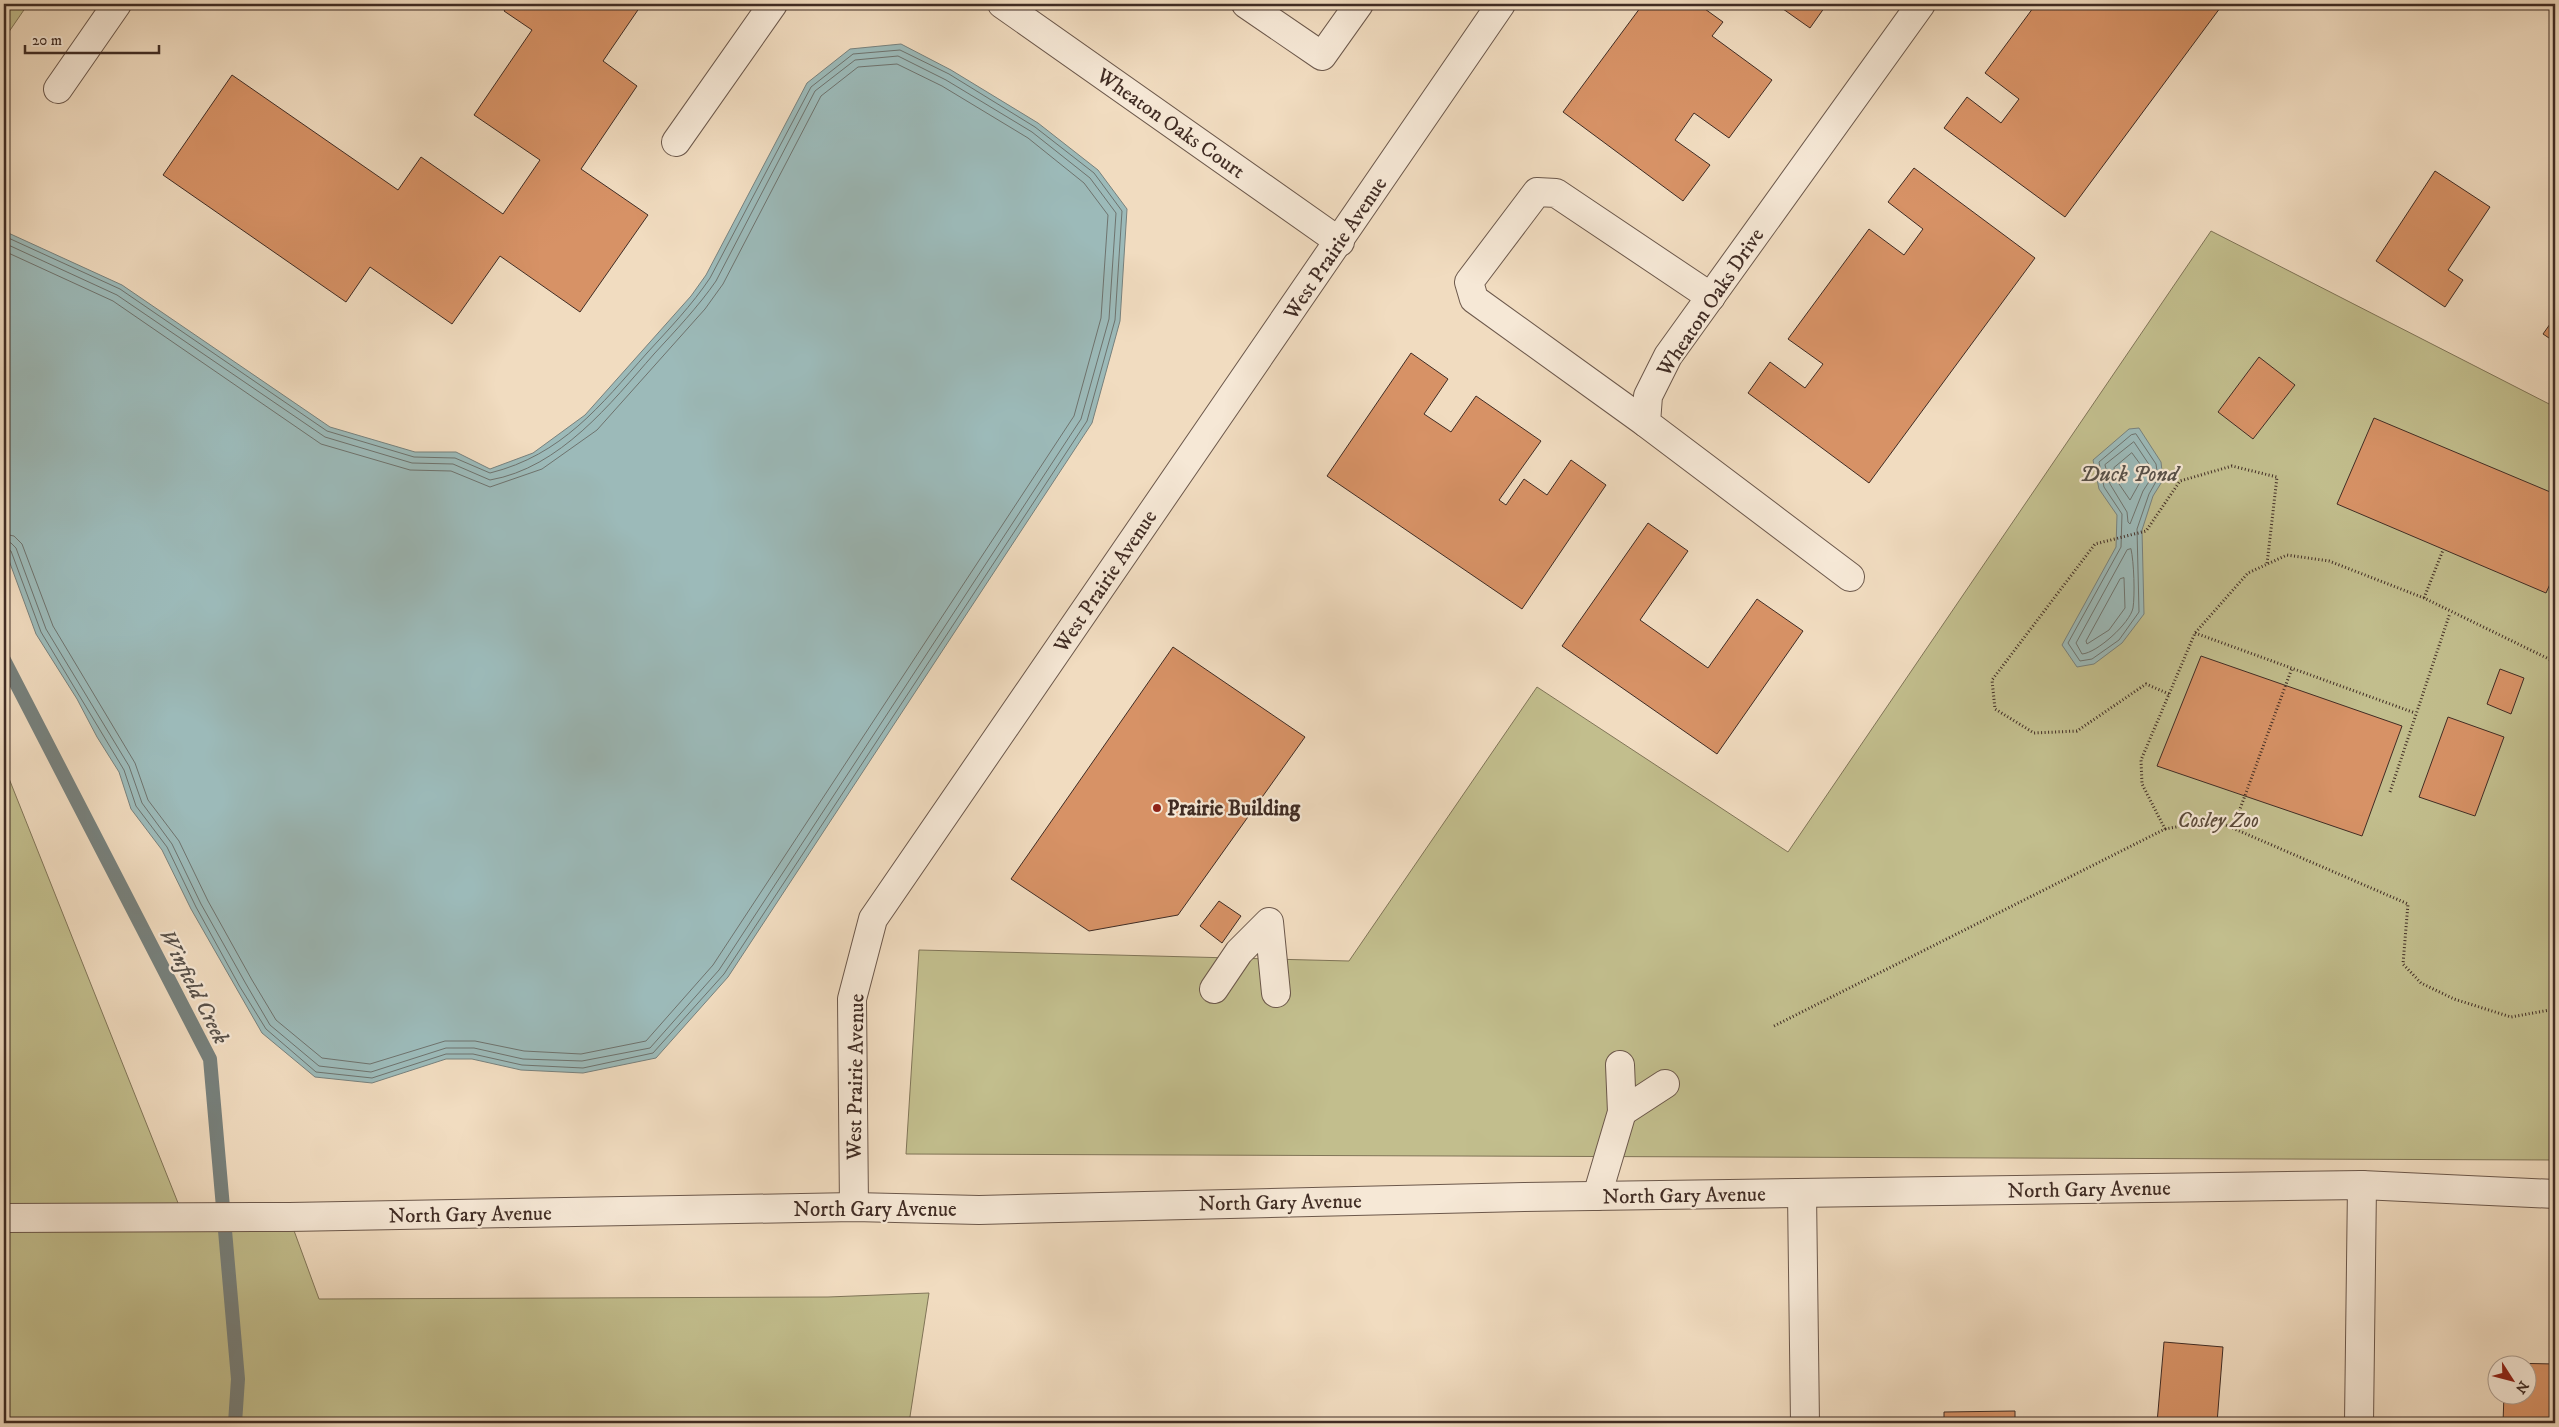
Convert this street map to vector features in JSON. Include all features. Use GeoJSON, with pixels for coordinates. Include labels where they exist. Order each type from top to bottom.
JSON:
{"type":"FeatureCollection","features":[{"type":"Feature","properties":{"kind":"street"},"geometry":{"type":"LineString","coordinates":[[58,89],[117,4]]}},
{"type":"Feature","properties":{"kind":"street"},"geometry":{"type":"LineString","coordinates":[[676,142],[772,4]]}},
{"type":"Feature","properties":{"kind":"street","name":"Wheaton Oaks Court"},"geometry":{"type":"LineString","coordinates":[[1002,4],[1340,242]]}},
{"type":"Feature","properties":{"kind":"street"},"geometry":{"type":"LineString","coordinates":[[1246,4],[1322,56],[1358,4]]}},
{"type":"Feature","properties":{"kind":"street","name":"West Prairie Avenue"},"geometry":{"type":"LineString","coordinates":[[854,1207],[852,999],[873,919],[1340,242],[1501,4]]}},
{"type":"Feature","properties":{"kind":"street","name":"Wheaton Oaks Drive"},"geometry":{"type":"LineString","coordinates":[[1646,423],[1648,396],[1668,356],[1921,4]]}},
{"type":"Feature","properties":{"kind":"street"},"geometry":{"type":"LineString","coordinates":[[1711,297],[1556,194],[1537,192],[1469,282],[1474,299],[1646,423],[1850,577]]}},
{"type":"Feature","properties":{"kind":"street"},"geometry":{"type":"LineString","coordinates":[[1214,989],[1240,952],[1270,922],[1276,993]]}},
{"type":"Feature","properties":{"kind":"street"},"geometry":{"type":"LineString","coordinates":[[1597,1196],[1622,1112],[1620,1065]]}},
{"type":"Feature","properties":{"kind":"street"},"geometry":{"type":"LineString","coordinates":[[1622,1112],[1665,1084]]}},
{"type":"Feature","properties":{"kind":"street"},"geometry":{"type":"LineString","coordinates":[[2359,1423],[2362,1185]]}},
{"type":"Feature","properties":{"kind":"street","name":"North Gary Avenue"},"geometry":{"type":"LineString","coordinates":[[4,1218],[289,1217],[854,1207],[979,1210],[1597,1196],[2362,1185],[2555,1194]]}},
{"type":"Feature","properties":{"kind":"street"},"geometry":{"type":"LineString","coordinates":[[1802,1193],[1805,1423]]}},
{"type":"Feature","properties":{"kind":"path"},"geometry":{"type":"LineString","coordinates":[[2170,694],[2146,684],[2077,731],[2034,733],[1995,709],[1992,680],[2095,544],[2146,531],[2180,481],[2232,466],[2277,478],[2267,564]]}},
{"type":"Feature","properties":{"kind":"path"},"geometry":{"type":"LineString","coordinates":[[2424,598],[2443,550]]}},
{"type":"Feature","properties":{"kind":"path"},"geometry":{"type":"LineString","coordinates":[[2165,828],[2142,784],[2141,760],[2195,633],[2248,572],[2287,555],[2329,561],[2424,598],[2450,613],[2555,662]]}},
{"type":"Feature","properties":{"kind":"path"},"geometry":{"type":"LineString","coordinates":[[2390,792],[2450,613]]}},
{"type":"Feature","properties":{"kind":"path"},"geometry":{"type":"LineString","coordinates":[[2195,633],[2415,713]]}},
{"type":"Feature","properties":{"kind":"path"},"geometry":{"type":"LineString","coordinates":[[2232,828],[2292,668]]}},
{"type":"Feature","properties":{"kind":"path"},"geometry":{"type":"LineString","coordinates":[[1774,1026],[2165,828],[2214,820],[2408,904],[2403,964],[2421,983],[2454,999],[2511,1017],[2555,1009]]}},
{"type":"Feature","properties":{"kind":"green space"},"geometry":{"type":"Polygon","coordinates":[[[4,4],[28,4],[4,39],[4,4]]]}},
{"type":"Feature","properties":{"kind":"green space","name":"Cosley Zoo"},"geometry":{"type":"Polygon","coordinates":[[[2211,231],[2555,407],[2555,1160],[906,1154],[919,950],[1349,961],[1537,687],[1788,852],[2211,231]]]}},
{"type":"Feature","properties":{"kind":"green space"},"geometry":{"type":"Polygon","coordinates":[[[4,766],[184,1218],[289,1217],[319,1299],[828,1297],[929,1293],[909,1423],[4,1423],[4,766]]]}},
{"type":"Feature","properties":{"kind":"water"},"geometry":{"type":"Polygon","coordinates":[[[901,44],[951,70],[1038,123],[1098,170],[1127,209],[1120,321],[1092,423],[728,977],[656,1058],[583,1073],[521,1070],[472,1059],[446,1059],[372,1083],[315,1077],[262,1033],[191,909],[162,850],[131,809],[119,772],[97,737],[77,699],[36,634],[4,547],[4,231],[122,285],[330,427],[415,452],[456,452],[490,469],[533,453],[585,415],[691,296],[706,275],[807,83],[850,49],[901,44]]]}},
{"type":"Feature","properties":{"kind":"water","name":"Duck Pond"},"geometry":{"type":"Polygon","coordinates":[[[2139,428],[2161,462],[2163,480],[2153,496],[2142,530],[2144,614],[2122,643],[2094,664],[2077,667],[2062,645],[2116,547],[2117,515],[2099,489],[2093,460],[2129,429],[2139,428]]]}},
{"type":"Feature","properties":{"kind":"building"},"geometry":{"type":"Polygon","coordinates":[[[509,4],[642,4],[603,61],[637,86],[581,169],[648,215],[580,312],[500,256],[452,324],[370,267],[346,302],[163,175],[232,75],[398,190],[421,157],[503,214],[540,160],[474,115],[532,30],[504,11],[509,4]]]}},
{"type":"Feature","properties":{"kind":"building"},"geometry":{"type":"Polygon","coordinates":[[[1643,4],[1698,4],[1723,22],[1712,36],[1772,80],[1729,138],[1694,113],[1675,140],[1710,165],[1683,201],[1563,112],[1643,4]]]}},
{"type":"Feature","properties":{"kind":"building"},"geometry":{"type":"Polygon","coordinates":[[[1776,4],[1827,4],[1810,28],[1776,4]]]}},
{"type":"Feature","properties":{"kind":"building"},"geometry":{"type":"Polygon","coordinates":[[[2036,4],[2223,4],[2065,217],[1944,128],[1967,97],[2001,123],[2019,99],[1985,73],[2036,4]]]}},
{"type":"Feature","properties":{"kind":"building"},"geometry":{"type":"Polygon","coordinates":[[[1914,168],[2035,258],[1869,483],[1748,393],[1770,362],[1805,388],[1823,364],[1788,339],[1869,229],[1904,255],[1923,229],[1888,202],[1914,168]]]}},
{"type":"Feature","properties":{"kind":"building"},"geometry":{"type":"Polygon","coordinates":[[[2435,171],[2490,207],[2448,270],[2463,280],[2445,307],[2376,261],[2435,171]]]}},
{"type":"Feature","properties":{"kind":"building"},"geometry":{"type":"Polygon","coordinates":[[[2555,317],[2555,342],[2543,334],[2555,317]]]}},
{"type":"Feature","properties":{"kind":"building"},"geometry":{"type":"Polygon","coordinates":[[[1411,353],[1448,379],[1424,414],[1451,432],[1476,396],[1541,441],[1499,500],[1506,505],[1524,479],[1547,495],[1571,460],[1606,485],[1522,609],[1327,476],[1411,353]]]}},
{"type":"Feature","properties":{"kind":"building"},"geometry":{"type":"Polygon","coordinates":[[[2259,357],[2295,385],[2253,439],[2218,412],[2259,357]]]}},
{"type":"Feature","properties":{"kind":"building"},"geometry":{"type":"Polygon","coordinates":[[[2374,418],[2555,494],[2555,573],[2546,593],[2337,504],[2374,418]]]}},
{"type":"Feature","properties":{"kind":"building"},"geometry":{"type":"Polygon","coordinates":[[[1648,523],[1688,551],[1640,620],[1708,668],[1757,599],[1803,631],[1717,754],[1562,646],[1648,523]]]}},
{"type":"Feature","properties":{"kind":"building","name":"Prairie Building"},"geometry":{"type":"Polygon","coordinates":[[[1173,647],[1305,737],[1178,915],[1089,931],[1011,879],[1173,647]]]}},
{"type":"Feature","properties":{"kind":"building"},"geometry":{"type":"Polygon","coordinates":[[[2201,656],[2402,726],[2362,836],[2157,766],[2201,656]]]}},
{"type":"Feature","properties":{"kind":"building"},"geometry":{"type":"Polygon","coordinates":[[[2500,669],[2524,678],[2511,714],[2487,704],[2500,669]]]}},
{"type":"Feature","properties":{"kind":"building"},"geometry":{"type":"Polygon","coordinates":[[[2448,717],[2504,737],[2475,816],[2419,797],[2448,717]]]}},
{"type":"Feature","properties":{"kind":"building"},"geometry":{"type":"Polygon","coordinates":[[[1219,901],[1241,916],[1222,943],[1200,926],[1219,901]]]}},
{"type":"Feature","properties":{"kind":"building"},"geometry":{"type":"Polygon","coordinates":[[[2164,1342],[2223,1347],[2217,1423],[2157,1423],[2164,1342]]]}},
{"type":"Feature","properties":{"kind":"building"},"geometry":{"type":"Polygon","coordinates":[[[2536,1364],[2555,1364],[2555,1423],[2503,1423],[2504,1404],[2536,1404],[2536,1364]]]}},
{"type":"Feature","properties":{"kind":"building"},"geometry":{"type":"Polygon","coordinates":[[[2015,1411],[2015,1423],[1944,1423],[1944,1412],[2015,1411]]]}},
{"type":"Feature","properties":{"kind":"waterway","name":"Winfield Creek"},"geometry":{"type":"LineString","coordinates":[[4,660],[210,1059],[238,1379],[235,1423]]}},
{"type":"Feature","properties":{"kind":"place","name":"Prairie Building"},"geometry":{"type":"Point","coordinates":[1157,808]}}]}
